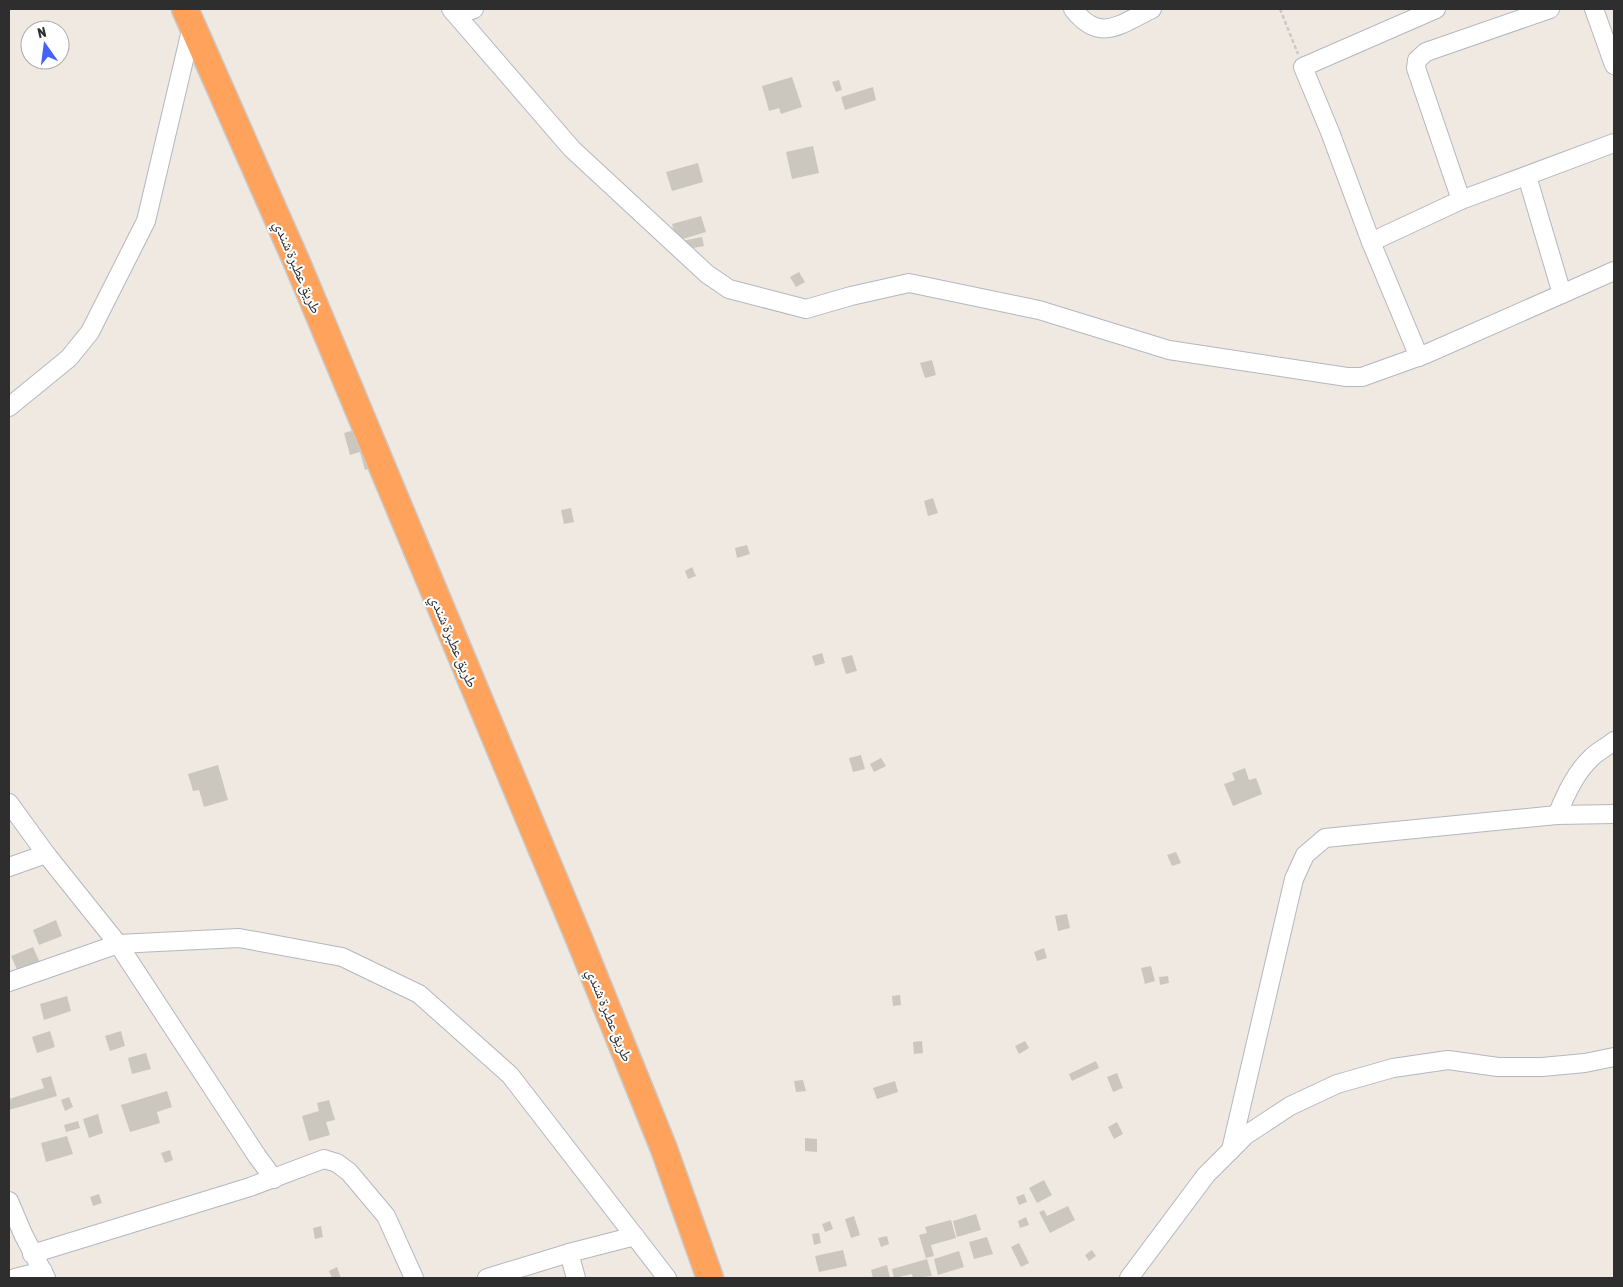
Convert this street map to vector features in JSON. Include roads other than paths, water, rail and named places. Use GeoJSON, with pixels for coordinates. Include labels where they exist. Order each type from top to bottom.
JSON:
{"type":"FeatureCollection","features":[{"type":"Feature","properties":{"kind":"highway","name":"طريق عطبرة شندي"},"geometry":{"type":"LineString","coordinates":[[189,17],[298,265],[580,941],[664,1149],[710,1278]]}},
{"type":"Feature","properties":{"kind":"street"},"geometry":{"type":"LineString","coordinates":[[454,12],[474,9]]}},
{"type":"Feature","properties":{"kind":"street"},"geometry":{"type":"LineString","coordinates":[[1074,9],[1082,21],[1096,28],[1112,28],[1152,9]]}},
{"type":"Feature","properties":{"kind":"street"},"geometry":{"type":"LineString","coordinates":[[1419,356],[1370,242],[1330,132],[1303,67],[1436,9]]}},
{"type":"Feature","properties":{"kind":"street"},"geometry":{"type":"LineString","coordinates":[[1461,200],[1416,68],[1417,60],[1426,52],[1550,9]]}},
{"type":"Feature","properties":{"kind":"street"},"geometry":{"type":"LineString","coordinates":[[1594,9],[1614,65]]}},
{"type":"Feature","properties":{"kind":"street"},"geometry":{"type":"LineString","coordinates":[[454,12],[572,149],[707,274],[729,289],[806,309],[851,296],[909,283],[1038,310],[1169,350],[1347,378],[1362,377],[1419,356],[1614,271]]}},
{"type":"Feature","properties":{"kind":"street"},"geometry":{"type":"LineString","coordinates":[[9,407],[69,358],[90,332],[146,221],[189,17]]}},
{"type":"Feature","properties":{"kind":"street"},"geometry":{"type":"LineString","coordinates":[[1370,242],[1461,200],[1614,143]]}},
{"type":"Feature","properties":{"kind":"street"},"geometry":{"type":"LineString","coordinates":[[1527,176],[1562,294]]}},
{"type":"Feature","properties":{"kind":"street"},"geometry":{"type":"LineString","coordinates":[[1556,815],[1568,788],[1580,772],[1593,756],[1614,741]]}},
{"type":"Feature","properties":{"kind":"street"},"geometry":{"type":"LineString","coordinates":[[9,803],[46,854],[118,944],[257,1156],[274,1178]]}},
{"type":"Feature","properties":{"kind":"street"},"geometry":{"type":"LineString","coordinates":[[1231,1150],[1294,879],[1305,855],[1325,838],[1556,815],[1614,814]]}},
{"type":"Feature","properties":{"kind":"street"},"geometry":{"type":"LineString","coordinates":[[9,867],[46,854]]}},
{"type":"Feature","properties":{"kind":"street"},"geometry":{"type":"LineString","coordinates":[[9,982],[118,944],[239,938],[342,957],[419,994],[510,1076],[667,1278]]}},
{"type":"Feature","properties":{"kind":"street"},"geometry":{"type":"LineString","coordinates":[[1129,1278],[1206,1174],[1246,1135],[1290,1106],[1338,1084],[1392,1068],[1448,1060],[1498,1067],[1542,1068],[1614,1058]]}},
{"type":"Feature","properties":{"kind":"street"},"geometry":{"type":"LineString","coordinates":[[32,1254],[274,1178],[324,1159],[337,1163],[349,1172],[386,1216],[414,1278]]}},
{"type":"Feature","properties":{"kind":"street"},"geometry":{"type":"LineString","coordinates":[[9,1201],[32,1254],[44,1275],[15,1278]]}},
{"type":"Feature","properties":{"kind":"street"},"geometry":{"type":"LineString","coordinates":[[486,1278],[569,1253],[635,1236]]}},
{"type":"Feature","properties":{"kind":"street"},"geometry":{"type":"LineString","coordinates":[[569,1253],[576,1278]]}}]}
